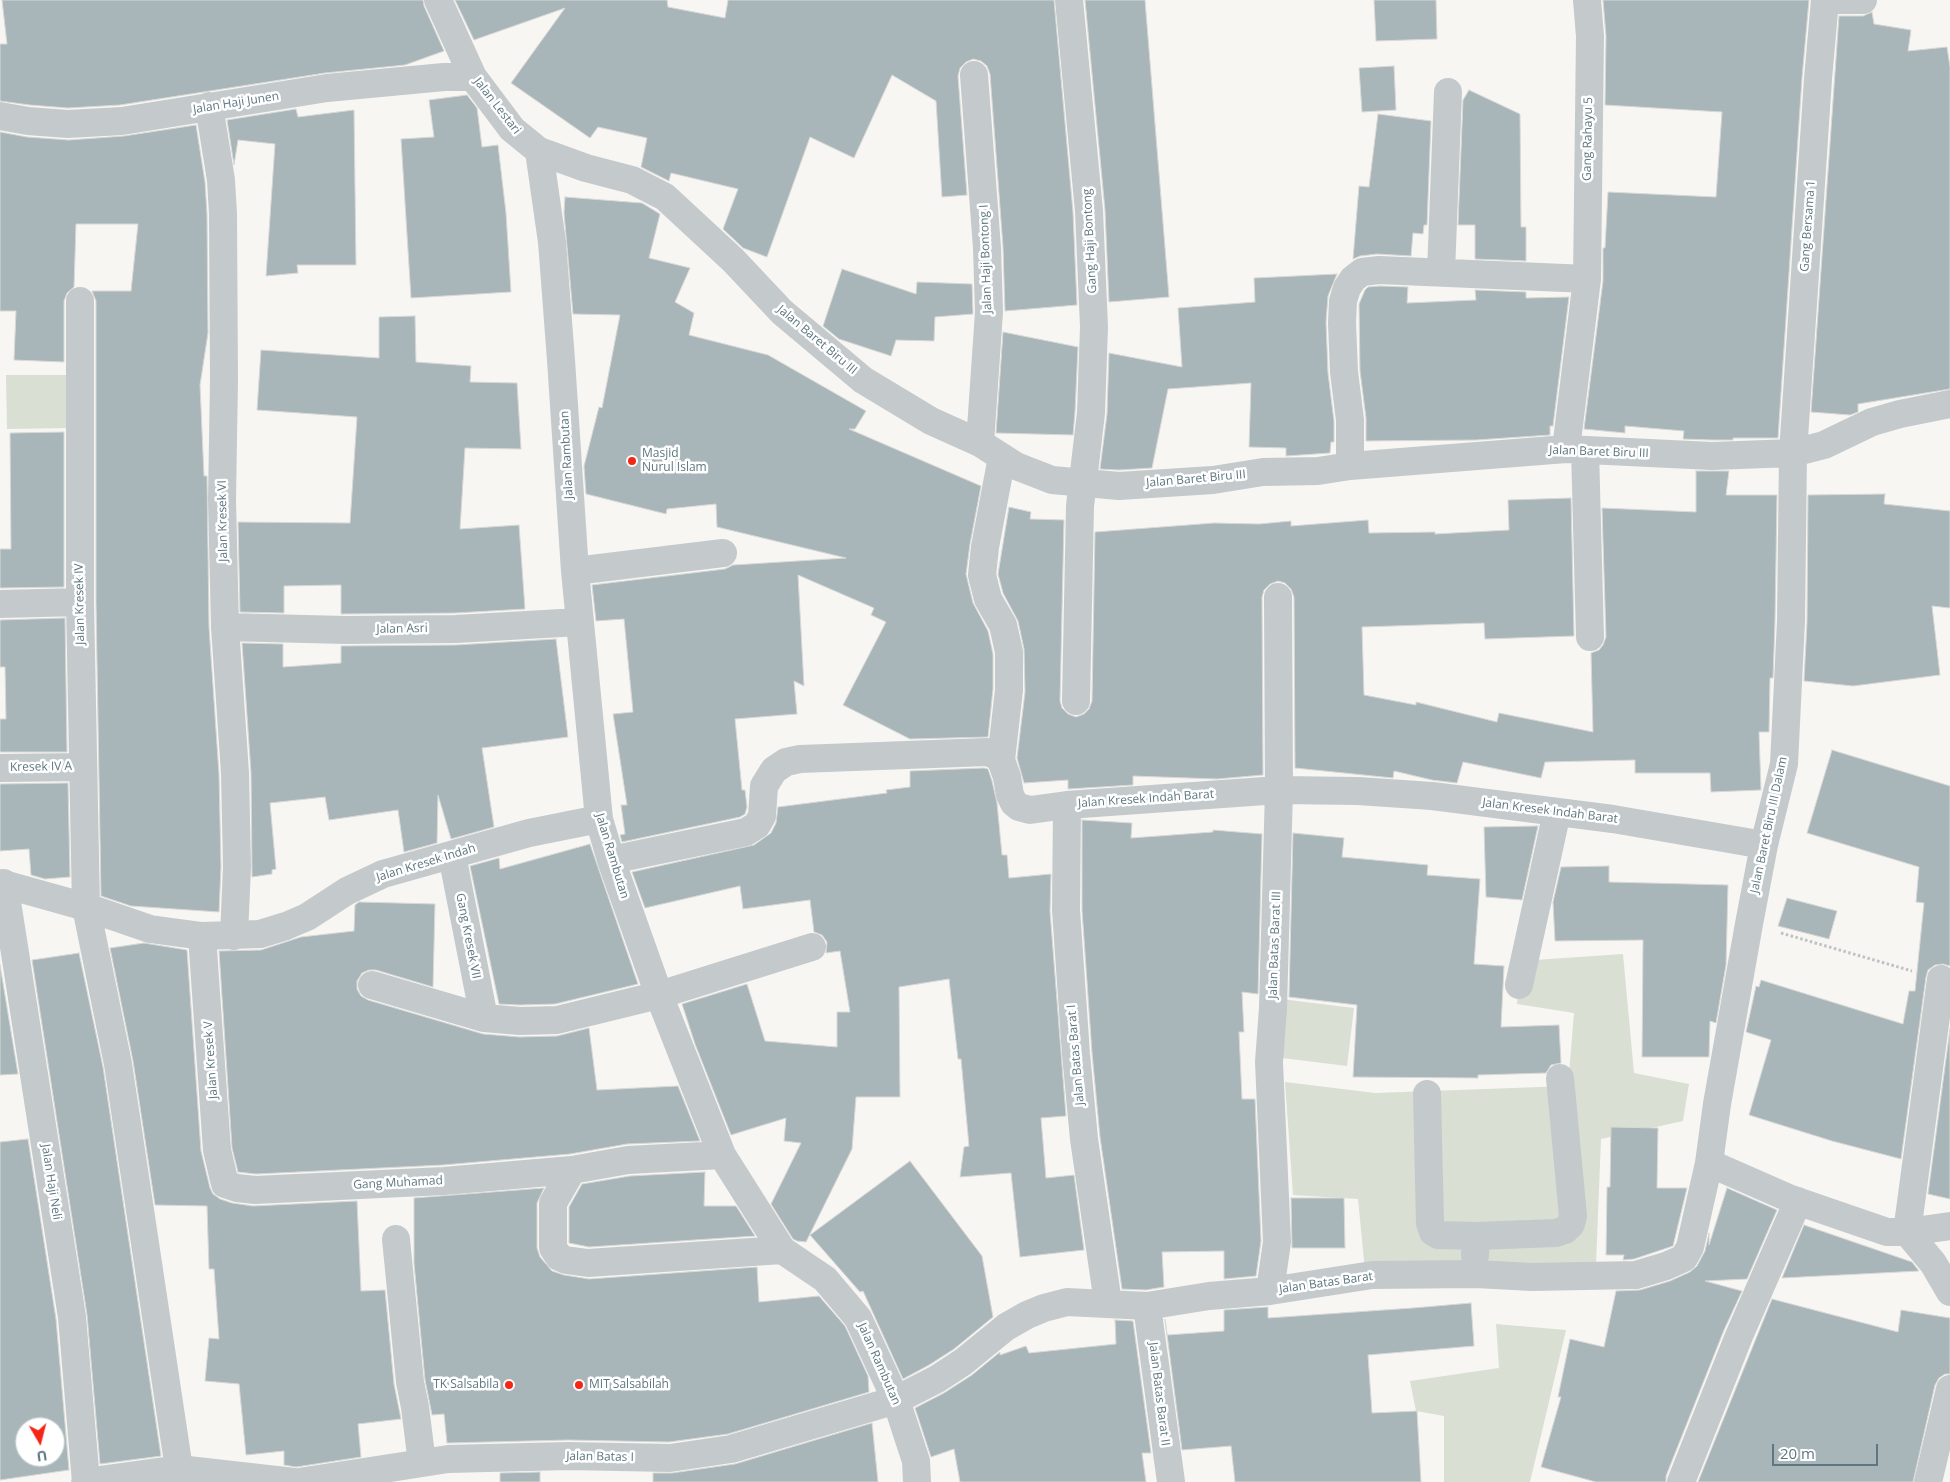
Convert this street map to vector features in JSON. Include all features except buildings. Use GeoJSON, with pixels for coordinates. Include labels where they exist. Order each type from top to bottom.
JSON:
{"type":"FeatureCollection","features":[{"type":"Feature","properties":{"kind":"street","name":"Jalan Lestari"},"geometry":{"type":"LineString","coordinates":[[438,0],[473,77],[512,129],[539,151]]}},
{"type":"Feature","properties":{"kind":"street","name":"Gang Haji Bontong"},"geometry":{"type":"LineString","coordinates":[[1069,0],[1089,211],[1094,327],[1091,413],[1081,483],[1076,701]]}},
{"type":"Feature","properties":{"kind":"street","name":"Gang Rahayu 5"},"geometry":{"type":"LineString","coordinates":[[1587,0],[1590,36],[1587,279],[1576,450],[1590,637]]}},
{"type":"Feature","properties":{"kind":"street"},"geometry":{"type":"LineString","coordinates":[[1825,0],[1863,0]]}},
{"type":"Feature","properties":{"kind":"street","name":"Gang Bersama 1"},"geometry":{"type":"LineString","coordinates":[[1793,453],[1825,0]]}},
{"type":"Feature","properties":{"kind":"street","name":"Jalan Haji Bontong I"},"geometry":{"type":"LineString","coordinates":[[974,75],[987,248],[989,312],[991,450],[982,575],[988,599],[1003,625],[1009,652],[1009,690],[1001,760]]}},
{"type":"Feature","properties":{"kind":"street","name":"Jalan Haji Junen"},"geometry":{"type":"LineString","coordinates":[[0,116],[28,121],[68,124],[122,121],[327,88],[444,77],[473,77]]}},
{"type":"Feature","properties":{"kind":"street"},"geometry":{"type":"LineString","coordinates":[[1441,272],[1448,92]]}},
{"type":"Feature","properties":{"kind":"street","name":"Jalan Kresek VI"},"geometry":{"type":"LineString","coordinates":[[209,106],[222,180],[224,372],[222,500],[225,627],[234,773],[236,867],[234,936]]}},
{"type":"Feature","properties":{"kind":"street","name":"Jalan Baret Biru III"},"geometry":{"type":"LineString","coordinates":[[539,151],[586,168],[632,180],[666,197],[733,260],[782,312],[864,380],[931,421],[991,450],[1016,466],[1052,480],[1119,486],[1214,480],[1263,472],[1318,471],[1350,466],[1576,450],[1712,456],[1793,453],[1824,445],[1872,422],[1950,404]]}},
{"type":"Feature","properties":{"kind":"street","name":"Jalan Rambutan"},"geometry":{"type":"LineString","coordinates":[[539,151],[552,242],[579,622],[599,819],[611,860],[659,995],[722,1155],[782,1250],[825,1279],[858,1318],[896,1400],[916,1461],[917,1482]]}},
{"type":"Feature","properties":{"kind":"street"},"geometry":{"type":"LineString","coordinates":[[1350,466],[1350,420],[1344,372],[1343,302],[1347,288],[1362,272],[1441,272],[1587,279]]}},
{"type":"Feature","properties":{"kind":"street","name":"Jalan Kresek IV"},"geometry":{"type":"LineString","coordinates":[[80,301],[80,602],[86,907],[118,1064],[179,1469]]}},
{"type":"Feature","properties":{"kind":"street","name":"Jalan Baret Biru III Dalam"},"geometry":{"type":"LineString","coordinates":[[1709,1163],[1717,1104],[1749,924],[1764,845],[1784,764],[1791,621],[1793,453]]}},
{"type":"Feature","properties":{"kind":"street"},"geometry":{"type":"LineString","coordinates":[[575,571],[723,553]]}},
{"type":"Feature","properties":{"kind":"street","name":"Jalan Batas Barat III"},"geometry":{"type":"LineString","coordinates":[[1270,1291],[1277,1242],[1269,1062],[1273,1008],[1279,790],[1278,597]]}},
{"type":"Feature","properties":{"kind":"street"},"geometry":{"type":"LineString","coordinates":[[0,604],[80,602]]}},
{"type":"Feature","properties":{"kind":"street","name":"Jalan Asri"},"geometry":{"type":"LineString","coordinates":[[225,627],[346,630],[456,629],[579,622]]}},
{"type":"Feature","properties":{"kind":"street"},"geometry":{"type":"LineString","coordinates":[[611,860],[746,832],[757,825],[762,816],[764,786],[774,770],[786,762],[800,759],[987,752],[1001,760]]}},
{"type":"Feature","properties":{"kind":"street","name":"Jalan Kresek Indah Barat"},"geometry":{"type":"LineString","coordinates":[[1001,760],[1007,777],[1010,796],[1019,807],[1030,810],[1067,805],[1279,790],[1358,791],[1422,796],[1613,819],[1764,845]]}},
{"type":"Feature","properties":{"kind":"street","name":"Kresek IV A"},"geometry":{"type":"LineString","coordinates":[[0,768],[82,767]]}},
{"type":"Feature","properties":{"kind":"street","name":"Jalan Batas Barat I"},"geometry":{"type":"LineString","coordinates":[[1067,805],[1066,910],[1076,1054],[1084,1139],[1108,1303]]}},
{"type":"Feature","properties":{"kind":"street"},"geometry":{"type":"LineString","coordinates":[[1519,985],[1557,812]]}},
{"type":"Feature","properties":{"kind":"street","name":"Jalan Kresek Indah"},"geometry":{"type":"LineString","coordinates":[[2,883],[86,907],[150,929],[202,936],[260,934],[307,917],[347,891],[383,874],[529,832],[599,819]]}},
{"type":"Feature","properties":{"kind":"street","name":"Gang Kresek VII"},"geometry":{"type":"LineString","coordinates":[[452,855],[484,1018]]}},
{"type":"Feature","properties":{"kind":"street","name":"Jalan Haji Neli"},"geometry":{"type":"LineString","coordinates":[[2,883],[72,1317],[85,1482]]}},
{"type":"Feature","properties":{"kind":"street","name":"Jalan Kresek V"},"geometry":{"type":"LineString","coordinates":[[202,936],[217,1150],[225,1184]]}},
{"type":"Feature","properties":{"kind":"street"},"geometry":{"type":"LineString","coordinates":[[372,986],[484,1018],[520,1021],[557,1020],[659,995],[812,947]]}},
{"type":"Feature","properties":{"kind":"street"},"geometry":{"type":"LineString","coordinates":[[1941,979],[1907,1232],[1933,1263],[1950,1292]]}},
{"type":"Feature","properties":{"kind":"street"},"geometry":{"type":"LineString","coordinates":[[1427,1094],[1430,1223],[1433,1232],[1438,1234],[1476,1236],[1556,1233],[1565,1230],[1571,1224],[1572,1216],[1560,1078]]}},
{"type":"Feature","properties":{"kind":"street","name":"Gang Muhamad"},"geometry":{"type":"LineString","coordinates":[[225,1184],[237,1188],[255,1190],[444,1181],[572,1170],[628,1160],[722,1155]]}},
{"type":"Feature","properties":{"kind":"street"},"geometry":{"type":"LineString","coordinates":[[1709,1163],[1798,1201],[1887,1232],[1907,1232],[1950,1226]]}},
{"type":"Feature","properties":{"kind":"street","name":"Jalan Batas Barat"},"geometry":{"type":"LineString","coordinates":[[896,1400],[937,1379],[963,1362],[1006,1327],[1027,1315],[1044,1308],[1068,1302],[1146,1306],[1209,1296],[1270,1291],[1372,1275],[1476,1274],[1532,1277],[1636,1274],[1654,1270],[1684,1258],[1690,1247],[1709,1163]]}},
{"type":"Feature","properties":{"kind":"street"},"geometry":{"type":"LineString","coordinates":[[572,1170],[553,1203],[553,1248],[559,1257],[566,1260],[588,1263],[782,1250]]}},
{"type":"Feature","properties":{"kind":"street"},"geometry":{"type":"LineString","coordinates":[[1681,1482],[1739,1336],[1798,1201]]}},
{"type":"Feature","properties":{"kind":"street"},"geometry":{"type":"LineString","coordinates":[[1476,1236],[1476,1274]]}},
{"type":"Feature","properties":{"kind":"street"},"geometry":{"type":"LineString","coordinates":[[396,1239],[410,1382],[422,1463]]}},
{"type":"Feature","properties":{"kind":"street","name":"Jalan Batas Barat II"},"geometry":{"type":"LineString","coordinates":[[1146,1306],[1171,1482]]}},
{"type":"Feature","properties":{"kind":"street"},"geometry":{"type":"LineString","coordinates":[[1928,1482],[1950,1389]]}},
{"type":"Feature","properties":{"kind":"street","name":"Jalan Batas I"},"geometry":{"type":"LineString","coordinates":[[298,1482],[448,1459],[568,1456],[670,1458],[731,1449],[896,1400]]}},
{"type":"Feature","properties":{"kind":"street"},"geometry":{"type":"LineString","coordinates":[[85,1482],[179,1469],[294,1482]]}},
{"type":"Feature","properties":{"kind":"path"},"geometry":{"type":"LineString","coordinates":[[1749,924],[1941,979]]}},
{"type":"Feature","properties":{"kind":"shaded area"},"geometry":{"type":"Polygon","coordinates":[[[6,375],[69,375],[70,428],[7,429],[6,375]]]}},
{"type":"Feature","properties":{"kind":"shaded area"},"geometry":{"type":"Polygon","coordinates":[[[1623,954],[1634,1073],[1689,1084],[1683,1121],[1601,1139],[1596,1265],[1366,1281],[1358,1199],[1293,1195],[1285,1082],[1375,1093],[1568,1086],[1574,1013],[1517,1004],[1520,961],[1623,954]]]}},
{"type":"Feature","properties":{"kind":"shaded area"},"geometry":{"type":"Polygon","coordinates":[[[1281,999],[1354,1008],[1347,1066],[1274,1057],[1281,999]]]}},
{"type":"Feature","properties":{"kind":"shaded area"},"geometry":{"type":"Polygon","coordinates":[[[1496,1324],[1566,1330],[1530,1482],[1444,1482],[1444,1416],[1416,1411],[1410,1381],[1499,1368],[1496,1324]]]}},
{"type":"Feature","properties":{"kind":"place","name":"Masjid Nurul Islam"},"geometry":{"type":"Point","coordinates":[632,461]}},
{"type":"Feature","properties":{"kind":"place","name":"TK Salsabila"},"geometry":{"type":"Point","coordinates":[509,1385]}},
{"type":"Feature","properties":{"kind":"place","name":"MIT Salsabilah"},"geometry":{"type":"Point","coordinates":[579,1385]}}]}
